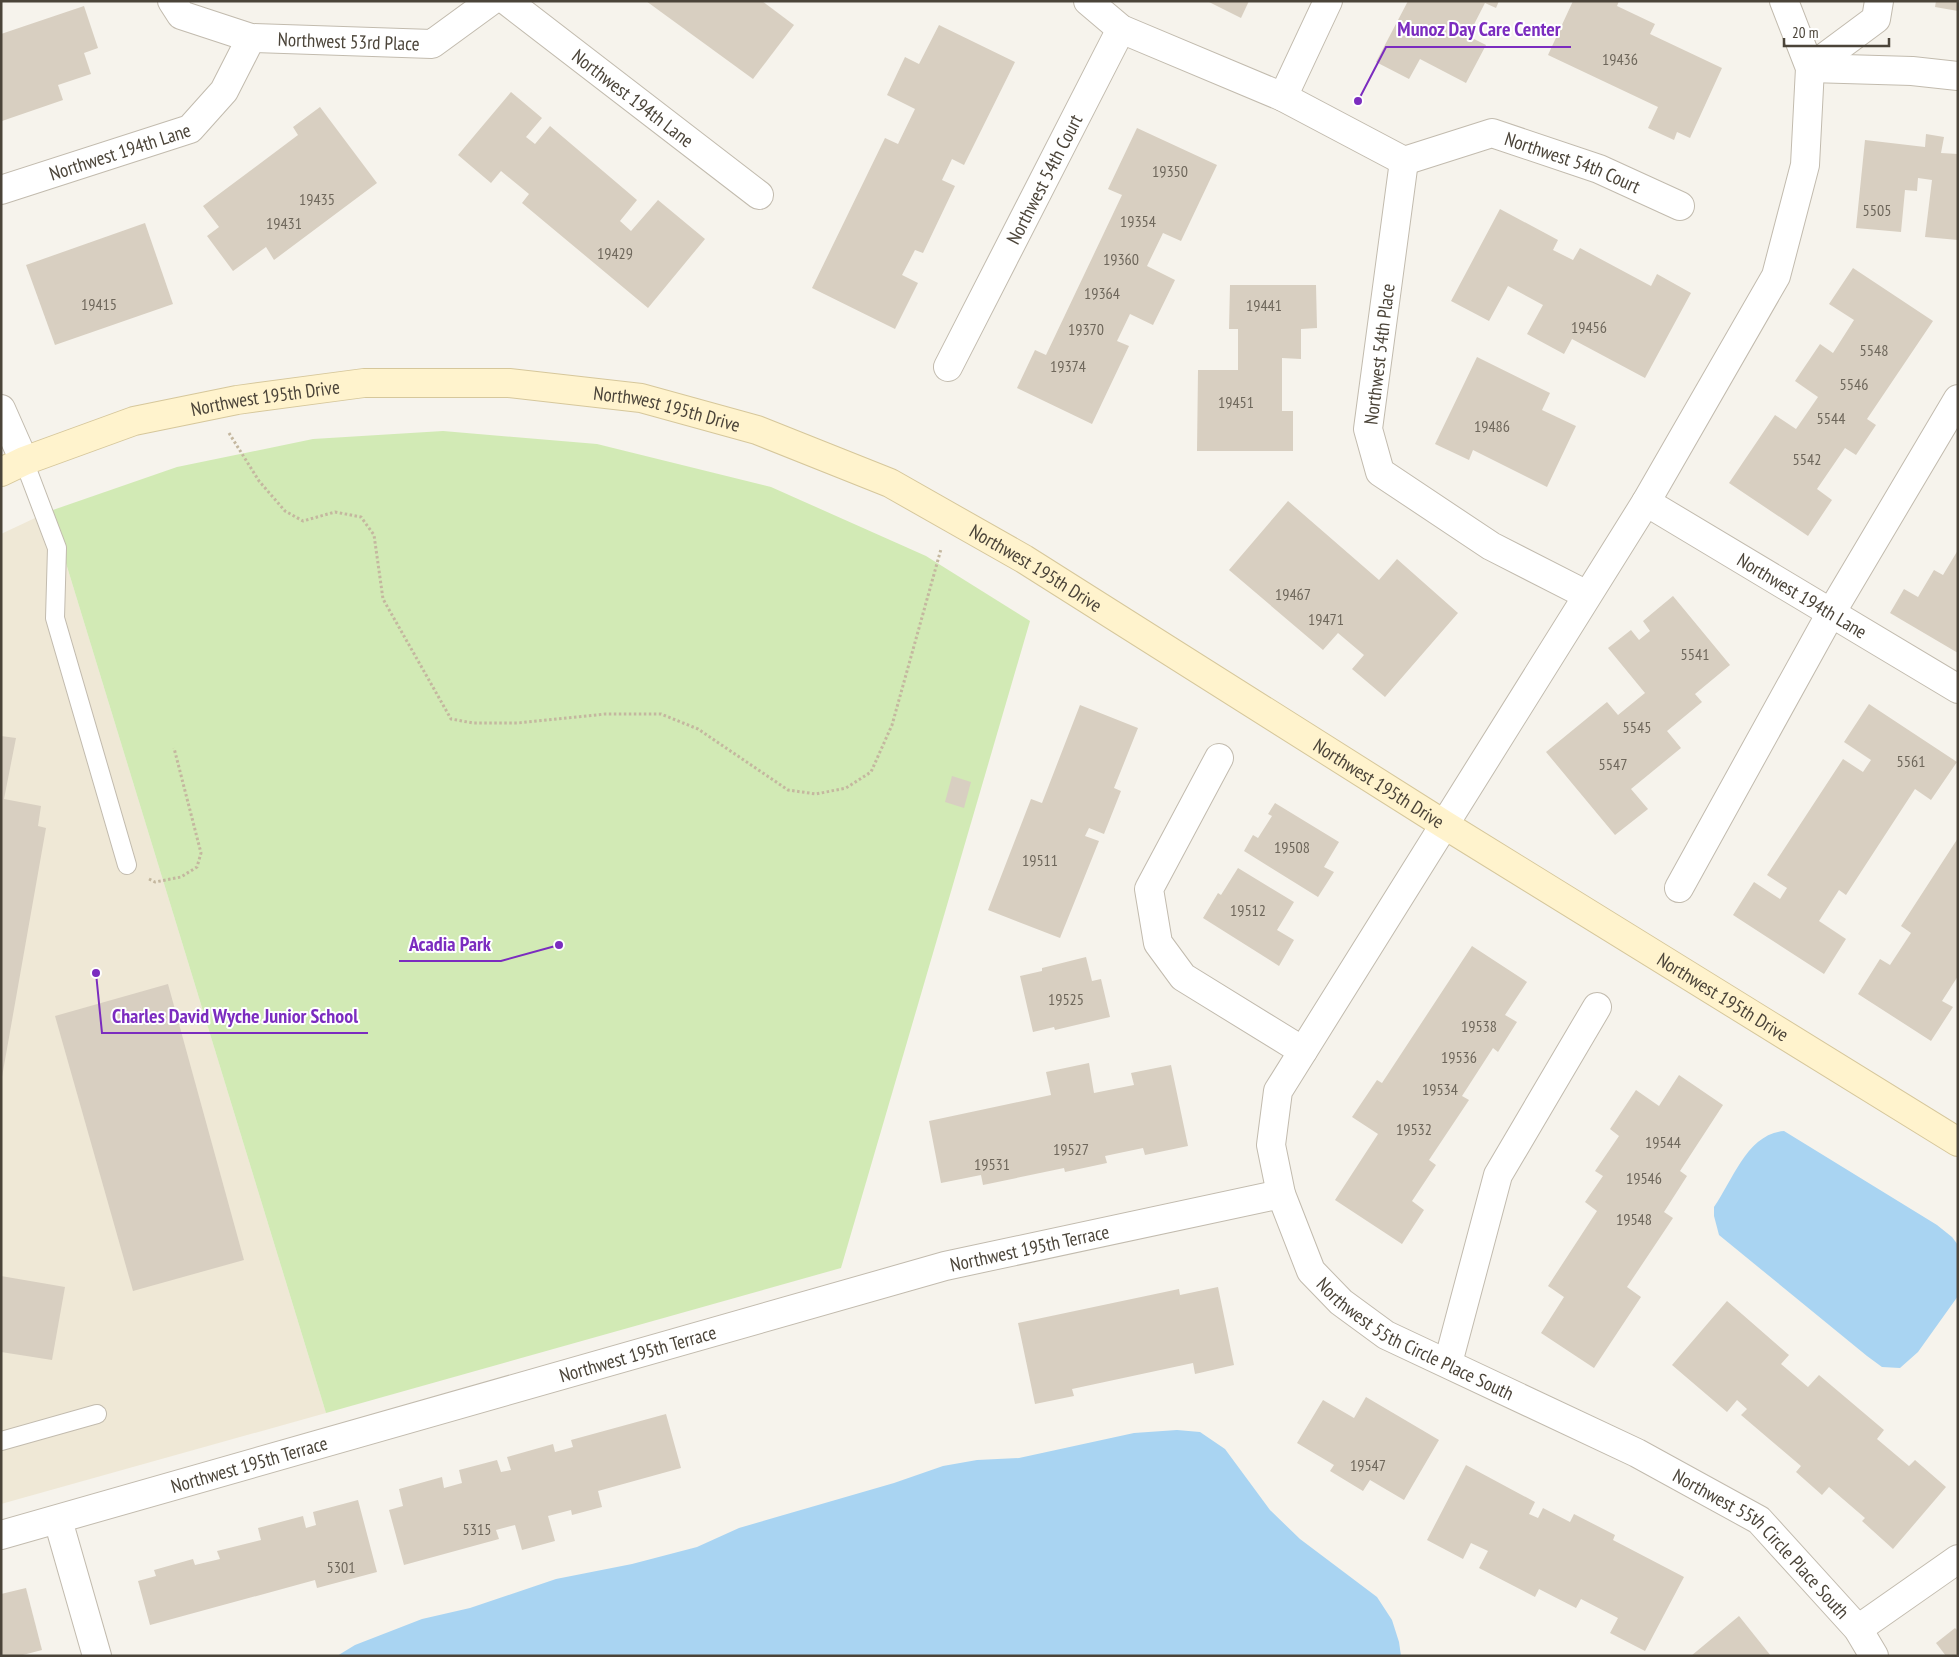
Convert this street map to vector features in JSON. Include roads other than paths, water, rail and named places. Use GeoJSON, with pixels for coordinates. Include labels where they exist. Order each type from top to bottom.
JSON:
{"type":"FeatureCollection","features":[{"type":"Feature","properties":{"kind":"street","name":"Northwest 53rd Place"},"geometry":{"type":"LineString","coordinates":[[172,1],[181,16],[250,38],[432,44],[491,1]]}},
{"type":"Feature","properties":{"kind":"street","name":"Northwest 194th Lane"},"geometry":{"type":"LineString","coordinates":[[507,1],[759,195]]}},
{"type":"Feature","properties":{"kind":"street"},"geometry":{"type":"LineString","coordinates":[[1088,1],[1121,30],[1283,98],[1404,161]]}},
{"type":"Feature","properties":{"kind":"street"},"geometry":{"type":"LineString","coordinates":[[1283,98],[1328,1]]}},
{"type":"Feature","properties":{"kind":"street"},"geometry":{"type":"LineString","coordinates":[[1784,1],[1810,68]]}},
{"type":"Feature","properties":{"kind":"street"},"geometry":{"type":"LineString","coordinates":[[1810,68],[1876,19],[1879,1]]}},
{"type":"Feature","properties":{"kind":"street","name":"Northwest 54th Court"},"geometry":{"type":"LineString","coordinates":[[948,367],[1121,30]]}},
{"type":"Feature","properties":{"kind":"street","name":"Northwest 194th Lane"},"geometry":{"type":"LineString","coordinates":[[1,190],[190,129],[224,91],[250,38]]}},
{"type":"Feature","properties":{"kind":"street"},"geometry":{"type":"LineString","coordinates":[[1810,68],[1912,71],[1958,76]]}},
{"type":"Feature","properties":{"kind":"street","name":"Northwest 55th Circle Place South"},"geometry":{"type":"LineString","coordinates":[[1810,68],[1805,165],[1776,276],[1646,502],[1586,595],[1445,825],[1278,1091],[1271,1145],[1281,1194],[1311,1270],[1341,1302],[1386,1335],[1636,1452],[1759,1520],[1858,1629],[1874,1656]]}},
{"type":"Feature","properties":{"kind":"street","name":"Northwest 54th Court"},"geometry":{"type":"LineString","coordinates":[[1404,161],[1492,133],[1599,169],[1680,206]]}},
{"type":"Feature","properties":{"kind":"street","name":"Northwest 54th Place"},"geometry":{"type":"LineString","coordinates":[[1404,161],[1368,429],[1380,472],[1491,546],[1586,595]]}},
{"type":"Feature","properties":{"kind":"street","name":"Northwest 195th Drive"},"geometry":{"type":"LineString","coordinates":[[13,467],[134,421],[212,405],[364,383],[509,383],[641,398],[757,430],[890,483],[1024,559],[1445,825],[1958,1142]]}},
{"type":"Feature","properties":{"kind":"street"},"geometry":{"type":"LineString","coordinates":[[1679,888],[1831,613],[1958,399]]}},
{"type":"Feature","properties":{"kind":"street"},"geometry":{"type":"LineString","coordinates":[[1,409],[13,467]]}},
{"type":"Feature","properties":{"kind":"street","name":"Northwest 194th Lane"},"geometry":{"type":"LineString","coordinates":[[1646,502],[1958,689]]}},
{"type":"Feature","properties":{"kind":"street"},"geometry":{"type":"LineString","coordinates":[[1219,758],[1150,889],[1158,943],[1183,977],[1303,1051]]}},
{"type":"Feature","properties":{"kind":"street"},"geometry":{"type":"LineString","coordinates":[[1448,1363],[1498,1175],[1597,1008]]}},
{"type":"Feature","properties":{"kind":"street","name":"Northwest 195th Terrace"},"geometry":{"type":"LineString","coordinates":[[1,1535],[946,1266],[1281,1194]]}},
{"type":"Feature","properties":{"kind":"street"},"geometry":{"type":"LineString","coordinates":[[58,1520],[97,1656]]}},
{"type":"Feature","properties":{"kind":"street"},"geometry":{"type":"LineString","coordinates":[[1858,1629],[1958,1559]]}},
{"type":"Feature","properties":{"kind":"lane"},"geometry":{"type":"LineString","coordinates":[[13,467],[57,548],[55,618],[127,865]]}},
{"type":"Feature","properties":{"kind":"lane"},"geometry":{"type":"LineString","coordinates":[[1,1441],[97,1414]]}},
{"type":"Feature","properties":{"kind":"water"},"geometry":{"type":"Polygon","coordinates":[[[1784,1131],[1937,1225],[1952,1237],[1958,1245],[1958,1296],[1918,1352],[1900,1368],[1882,1367],[1867,1356],[1719,1235],[1714,1216],[1714,1207],[1742,1160],[1760,1140],[1771,1134],[1784,1131]]]}},
{"type":"Feature","properties":{"kind":"water"},"geometry":{"type":"Polygon","coordinates":[[[1177,1430],[1200,1432],[1225,1449],[1270,1510],[1300,1539],[1377,1597],[1392,1620],[1401,1656],[337,1656],[355,1645],[422,1619],[470,1608],[556,1579],[632,1564],[697,1547],[739,1528],[894,1483],[943,1466],[977,1460],[1019,1458],[1134,1433],[1177,1430]]]}},
{"type":"Feature","properties":{"kind":"place","name":"Munoz Day Care Center"},"geometry":{"type":"Point","coordinates":[1358,101]}},
{"type":"Feature","properties":{"kind":"place","name":"Acadia Park"},"geometry":{"type":"Point","coordinates":[559,945]}},
{"type":"Feature","properties":{"kind":"place","name":"Charles David Wyche Junior School"},"geometry":{"type":"Point","coordinates":[96,973]}}]}
